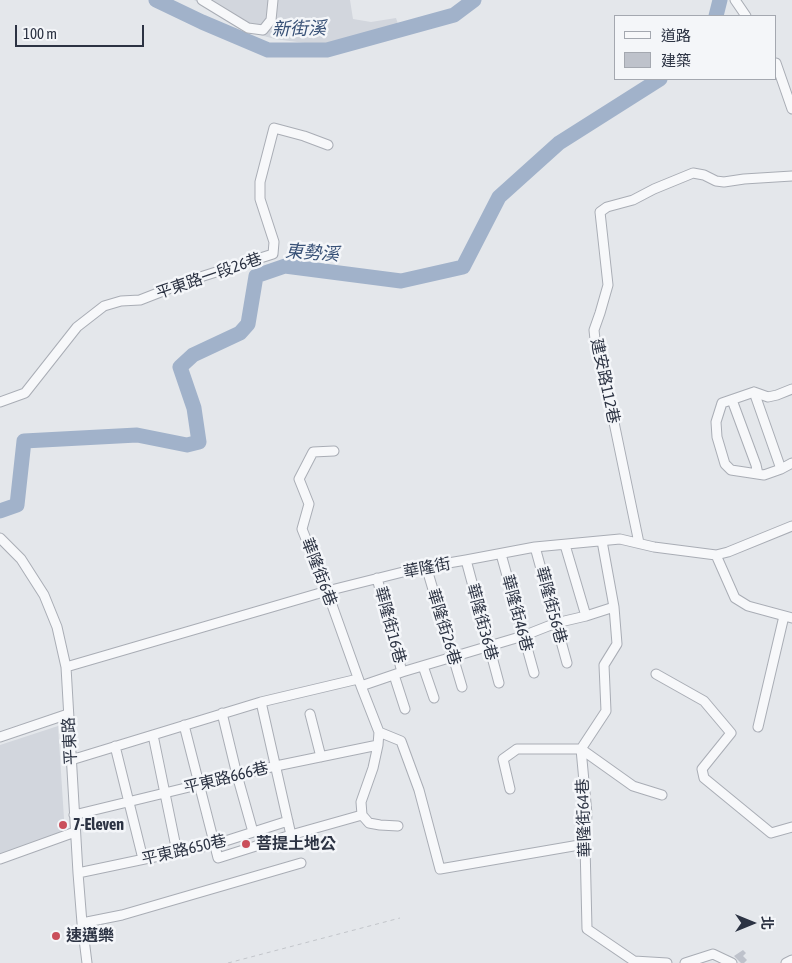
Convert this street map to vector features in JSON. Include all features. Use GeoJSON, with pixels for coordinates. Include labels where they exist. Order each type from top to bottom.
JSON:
{"type":"FeatureCollection","features":[{"type":"Feature","properties":{"kind":"street"},"geometry":{"type":"LineString","coordinates":[[202,0],[248,28],[263,30],[271,20],[273,0]]}},
{"type":"Feature","properties":{"kind":"street"},"geometry":{"type":"LineString","coordinates":[[735,0],[745,15]]}},
{"type":"Feature","properties":{"kind":"street"},"geometry":{"type":"LineString","coordinates":[[777,66],[792,109]]}},
{"type":"Feature","properties":{"kind":"street","name":"平東路一段26巷"},"geometry":{"type":"LineString","coordinates":[[0,402],[25,393],[77,327],[104,306],[121,300],[140,300],[194,279],[273,254],[274,242],[260,198],[260,182],[274,128],[328,145]]}},
{"type":"Feature","properties":{"kind":"street","name":"建安路112巷"},"geometry":{"type":"LineString","coordinates":[[639,543],[605,379],[596,349],[594,330],[608,285],[600,212],[607,207],[633,200],[692,173],[724,182],[792,176]]}},
{"type":"Feature","properties":{"kind":"street"},"geometry":{"type":"LineString","coordinates":[[792,389],[768,397],[754,392],[722,403],[716,422],[717,437],[725,464],[730,470],[764,475],[792,463]]}},
{"type":"Feature","properties":{"kind":"street"},"geometry":{"type":"LineString","coordinates":[[754,392],[781,469]]}},
{"type":"Feature","properties":{"kind":"street"},"geometry":{"type":"LineString","coordinates":[[732,400],[758,474]]}},
{"type":"Feature","properties":{"kind":"street","name":"華隆街6巷"},"geometry":{"type":"LineString","coordinates":[[334,451],[313,452],[299,479],[309,504],[302,529],[327,591],[378,732]]}},
{"type":"Feature","properties":{"kind":"street","name":"華隆街"},"geometry":{"type":"LineString","coordinates":[[66,668],[327,591],[426,566],[535,547],[620,539],[654,547],[716,556],[792,526]]}},
{"type":"Feature","properties":{"kind":"street","name":"平東路"},"geometry":{"type":"LineString","coordinates":[[0,538],[21,559],[44,595],[56,627],[66,668],[75,832],[87,963]]}},
{"type":"Feature","properties":{"kind":"street"},"geometry":{"type":"LineString","coordinates":[[581,749],[606,711],[604,665],[617,644],[614,607],[602,541]]}},
{"type":"Feature","properties":{"kind":"street"},"geometry":{"type":"LineString","coordinates":[[565,545],[586,616]]}},
{"type":"Feature","properties":{"kind":"street","name":"華隆街56巷"},"geometry":{"type":"LineString","coordinates":[[535,547],[567,663]]}},
{"type":"Feature","properties":{"kind":"street","name":"華隆街46巷"},"geometry":{"type":"LineString","coordinates":[[501,554],[534,673]]}},
{"type":"Feature","properties":{"kind":"street"},"geometry":{"type":"LineString","coordinates":[[716,556],[735,598],[748,606],[788,617],[758,727]]}},
{"type":"Feature","properties":{"kind":"street","name":"華隆街36巷"},"geometry":{"type":"LineString","coordinates":[[466,560],[499,683]]}},
{"type":"Feature","properties":{"kind":"street","name":"華隆街26巷"},"geometry":{"type":"LineString","coordinates":[[426,566],[462,687]]}},
{"type":"Feature","properties":{"kind":"street","name":"華隆街16巷"},"geometry":{"type":"LineString","coordinates":[[377,578],[405,709]]}},
{"type":"Feature","properties":{"kind":"street"},"geometry":{"type":"LineString","coordinates":[[70,760],[261,702],[398,674],[523,636],[556,623],[614,607]]}},
{"type":"Feature","properties":{"kind":"street"},"geometry":{"type":"LineString","coordinates":[[423,666],[434,698]]}},
{"type":"Feature","properties":{"kind":"street"},"geometry":{"type":"LineString","coordinates":[[656,674],[704,701],[731,733],[702,769],[704,778],[771,833],[792,828]]}},
{"type":"Feature","properties":{"kind":"street"},"geometry":{"type":"LineString","coordinates":[[261,702],[291,835]]}},
{"type":"Feature","properties":{"kind":"street"},"geometry":{"type":"LineString","coordinates":[[0,736],[68,714]]}},
{"type":"Feature","properties":{"kind":"street"},"geometry":{"type":"LineString","coordinates":[[222,714],[253,832]]}},
{"type":"Feature","properties":{"kind":"street"},"geometry":{"type":"LineString","coordinates":[[310,714],[321,757]]}},
{"type":"Feature","properties":{"kind":"street"},"geometry":{"type":"LineString","coordinates":[[184,725],[216,844],[218,858],[362,815]]}},
{"type":"Feature","properties":{"kind":"street"},"geometry":{"type":"LineString","coordinates":[[398,826],[369,823],[362,815],[361,802],[373,768],[378,745],[378,732],[400,741],[419,790],[440,869],[585,844]]}},
{"type":"Feature","properties":{"kind":"street"},"geometry":{"type":"LineString","coordinates":[[153,735],[177,852]]}},
{"type":"Feature","properties":{"kind":"street","name":"平東路666巷"},"geometry":{"type":"LineString","coordinates":[[74,815],[276,766],[378,745]]}},
{"type":"Feature","properties":{"kind":"street"},"geometry":{"type":"LineString","coordinates":[[115,746],[143,860]]}},
{"type":"Feature","properties":{"kind":"street"},"geometry":{"type":"LineString","coordinates":[[510,789],[504,759],[517,749],[581,749],[633,786],[662,795]]}},
{"type":"Feature","properties":{"kind":"street","name":"華隆街64巷"},"geometry":{"type":"LineString","coordinates":[[581,749],[588,814],[585,844],[588,929],[634,961],[667,963]]}},
{"type":"Feature","properties":{"kind":"street","name":"平東路650巷"},"geometry":{"type":"LineString","coordinates":[[78,873],[216,844],[288,821]]}},
{"type":"Feature","properties":{"kind":"street"},"geometry":{"type":"LineString","coordinates":[[0,859],[75,832]]}},
{"type":"Feature","properties":{"kind":"street"},"geometry":{"type":"LineString","coordinates":[[82,923],[122,915],[301,863]]}},
{"type":"Feature","properties":{"kind":"street"},"geometry":{"type":"LineString","coordinates":[[685,963],[713,954],[732,963]]}},
{"type":"Feature","properties":{"kind":"street"},"geometry":{"type":"LineString","coordinates":[[786,963],[792,960]]}},
{"type":"Feature","properties":{"kind":"path"},"geometry":{"type":"LineString","coordinates":[[228,963],[400,918]]}},
{"type":"Feature","properties":{"kind":"shaded area"},"geometry":{"type":"Polygon","coordinates":[[[194,0],[350,0],[353,19],[371,22],[396,18],[399,27],[334,45],[312,44],[275,39],[249,32],[194,0]]]}},
{"type":"Feature","properties":{"kind":"shaded area"},"geometry":{"type":"Polygon","coordinates":[[[58,726],[65,834],[0,857],[0,745],[58,726]]]}},
{"type":"Feature","properties":{"kind":"building","name":"菩提土地公"},"geometry":{"type":"Polygon","coordinates":[[[250,840],[251,846],[243,848],[241,842],[250,840]]]}},
{"type":"Feature","properties":{"kind":"building"},"geometry":{"type":"Polygon","coordinates":[[[743,950],[746,953],[743,956],[747,960],[741,963],[734,956],[743,950]]]}},
{"type":"Feature","properties":{"kind":"waterway","name":"新街溪"},"geometry":{"type":"LineString","coordinates":[[156,0],[268,50],[327,50],[454,15],[474,0]]}},
{"type":"Feature","properties":{"kind":"waterway","name":"東勢溪"},"geometry":{"type":"LineString","coordinates":[[716,15],[720,0]]}},
{"type":"Feature","properties":{"kind":"waterway","name":"東勢溪"},"geometry":{"type":"LineString","coordinates":[[0,511],[17,505],[24,441],[137,435],[187,445],[199,442],[194,408],[180,367],[193,355],[240,333],[248,324],[256,276],[285,266],[401,281],[463,267],[499,197],[559,143],[658,80]]}},
{"type":"Feature","properties":{"kind":"place","name":"7-Eleven"},"geometry":{"type":"Point","coordinates":[63,825]}},
{"type":"Feature","properties":{"kind":"place","name":"菩提土地公"},"geometry":{"type":"Point","coordinates":[246,844]}},
{"type":"Feature","properties":{"kind":"place","name":"速邁樂"},"geometry":{"type":"Point","coordinates":[56,936]}}]}
